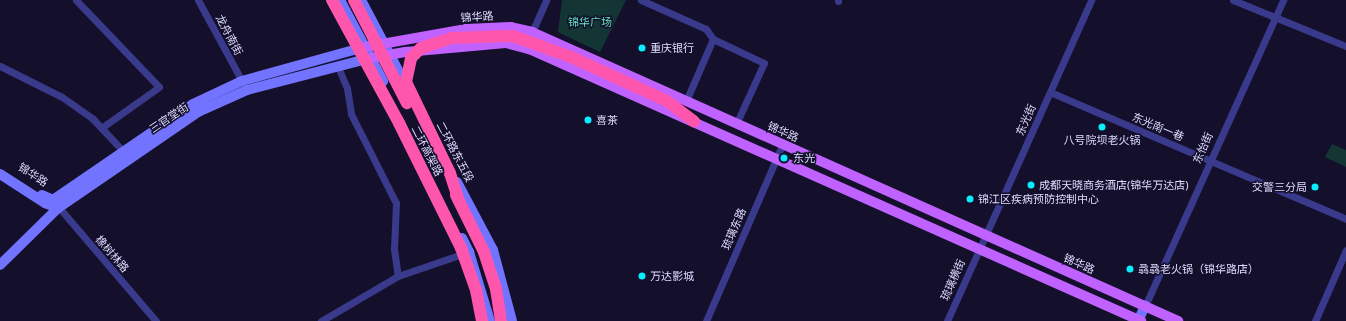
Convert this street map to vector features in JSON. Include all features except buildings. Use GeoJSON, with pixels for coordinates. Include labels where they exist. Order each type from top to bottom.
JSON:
{"type":"FeatureCollection","features":[{"type":"Feature","properties":{"kind":"highway","name":"二环高架路"},"geometry":{"type":"LineString","coordinates":[[332,0],[399,123],[461,248],[476,290],[482,321]]}},
{"type":"Feature","properties":{"kind":"highway","name":"二环高架路"},"geometry":{"type":"LineString","coordinates":[[354,0],[484,252],[496,289],[501,321]]}},
{"type":"Feature","properties":{"kind":"highway"},"geometry":{"type":"LineString","coordinates":[[459,201],[450,173],[406,82],[411,58],[421,48],[452,38],[513,36],[571,57],[667,101],[694,121]]}},
{"type":"Feature","properties":{"kind":"main road"},"geometry":{"type":"LineString","coordinates":[[340,0],[469,252],[490,321]]}},
{"type":"Feature","properties":{"kind":"main road","name":"二环路东五段"},"geometry":{"type":"LineString","coordinates":[[361,0],[493,250],[512,321]]}},
{"type":"Feature","properties":{"kind":"main road","name":"锦华路"},"geometry":{"type":"LineString","coordinates":[[365,47],[466,28],[510,27],[532,32],[985,236],[1178,321]]}},
{"type":"Feature","properties":{"kind":"main road"},"geometry":{"type":"LineString","coordinates":[[371,58],[430,50],[506,44],[529,49],[694,121],[1140,321],[1145,306]]}},
{"type":"Feature","properties":{"kind":"main road","name":"三官堂街"},"geometry":{"type":"LineString","coordinates":[[56,204],[123,151],[193,104],[242,81],[365,47]]}},
{"type":"Feature","properties":{"kind":"main road","name":"三官堂街"},"geometry":{"type":"LineString","coordinates":[[56,204],[198,112],[246,90],[371,58]]}},
{"type":"Feature","properties":{"kind":"main road","name":"锦华路"},"geometry":{"type":"LineString","coordinates":[[0,168],[56,204]]}},
{"type":"Feature","properties":{"kind":"main road"},"geometry":{"type":"LineString","coordinates":[[0,174],[45,203],[56,204]]}},
{"type":"Feature","properties":{"kind":"main road"},"geometry":{"type":"LineString","coordinates":[[0,265],[56,204]]}},
{"type":"Feature","properties":{"kind":"street"},"geometry":{"type":"LineString","coordinates":[[76,0],[159,88],[101,128]]}},
{"type":"Feature","properties":{"kind":"street","name":"龙舟南街"},"geometry":{"type":"LineString","coordinates":[[198,0],[242,81]]}},
{"type":"Feature","properties":{"kind":"street"},"geometry":{"type":"LineString","coordinates":[[532,32],[546,0]]}},
{"type":"Feature","properties":{"kind":"street"},"geometry":{"type":"LineString","coordinates":[[641,0],[706,29],[714,39],[764,63],[737,122]]}},
{"type":"Feature","properties":{"kind":"street","name":"东光街"},"geometry":{"type":"LineString","coordinates":[[979,249],[1091,0]]}},
{"type":"Feature","properties":{"kind":"street"},"geometry":{"type":"LineString","coordinates":[[1233,0],[1346,46]]}},
{"type":"Feature","properties":{"kind":"street","name":"东怡街"},"geometry":{"type":"LineString","coordinates":[[1145,306],[1209,161],[1283,0]]}},
{"type":"Feature","properties":{"kind":"street"},"geometry":{"type":"LineString","coordinates":[[686,101],[714,39]]}},
{"type":"Feature","properties":{"kind":"street"},"geometry":{"type":"LineString","coordinates":[[0,66],[62,97],[93,119],[123,151]]}},
{"type":"Feature","properties":{"kind":"street"},"geometry":{"type":"LineString","coordinates":[[338,67],[347,88],[351,114],[396,203],[394,249],[398,276]]}},
{"type":"Feature","properties":{"kind":"street","name":"东光南一巷"},"geometry":{"type":"LineString","coordinates":[[1050,92],[1346,219]]}},
{"type":"Feature","properties":{"kind":"street","name":"琉璃东路"},"geometry":{"type":"LineString","coordinates":[[706,321],[782,145]]}},
{"type":"Feature","properties":{"kind":"street","name":"橡树林路"},"geometry":{"type":"LineString","coordinates":[[56,204],[156,321]]}},
{"type":"Feature","properties":{"kind":"street","name":"琉璃横街"},"geometry":{"type":"LineString","coordinates":[[947,321],[979,249]]}},
{"type":"Feature","properties":{"kind":"street"},"geometry":{"type":"LineString","coordinates":[[1315,321],[1346,250]]}},
{"type":"Feature","properties":{"kind":"street"},"geometry":{"type":"LineString","coordinates":[[321,321],[398,276],[469,252]]}},
{"type":"Feature","properties":{"kind":"green space","name":"锦华广场"},"geometry":{"type":"Polygon","coordinates":[[[562,0],[626,0],[600,52],[558,32],[562,0]]]}},
{"type":"Feature","properties":{"kind":"green space"},"geometry":{"type":"Polygon","coordinates":[[[1332,144],[1346,150],[1346,167],[1325,157],[1332,144]]]}},
{"type":"Feature","properties":{"kind":"place","name":"重庆银行"},"geometry":{"type":"Point","coordinates":[642,48]}},
{"type":"Feature","properties":{"kind":"place","name":"喜茶"},"geometry":{"type":"Point","coordinates":[588,120]}},
{"type":"Feature","properties":{"kind":"place","name":"八号院坝老火锅"},"geometry":{"type":"Point","coordinates":[1102,127]}},
{"type":"Feature","properties":{"kind":"place","name":"东光"},"geometry":{"type":"Point","coordinates":[784,158]}},
{"type":"Feature","properties":{"kind":"place","name":"成都天晓商务酒店(锦华万达店)"},"geometry":{"type":"Point","coordinates":[1031,185]}},
{"type":"Feature","properties":{"kind":"place","name":"交警三分局"},"geometry":{"type":"Point","coordinates":[1315,187]}},
{"type":"Feature","properties":{"kind":"place","name":"锦江区疾病预防控制中心"},"geometry":{"type":"Point","coordinates":[970,199]}},
{"type":"Feature","properties":{"kind":"place","name":"骉骉老火锅（锦华路店）"},"geometry":{"type":"Point","coordinates":[1130,269]}},
{"type":"Feature","properties":{"kind":"place","name":"万达影城"},"geometry":{"type":"Point","coordinates":[642,276]}}]}
